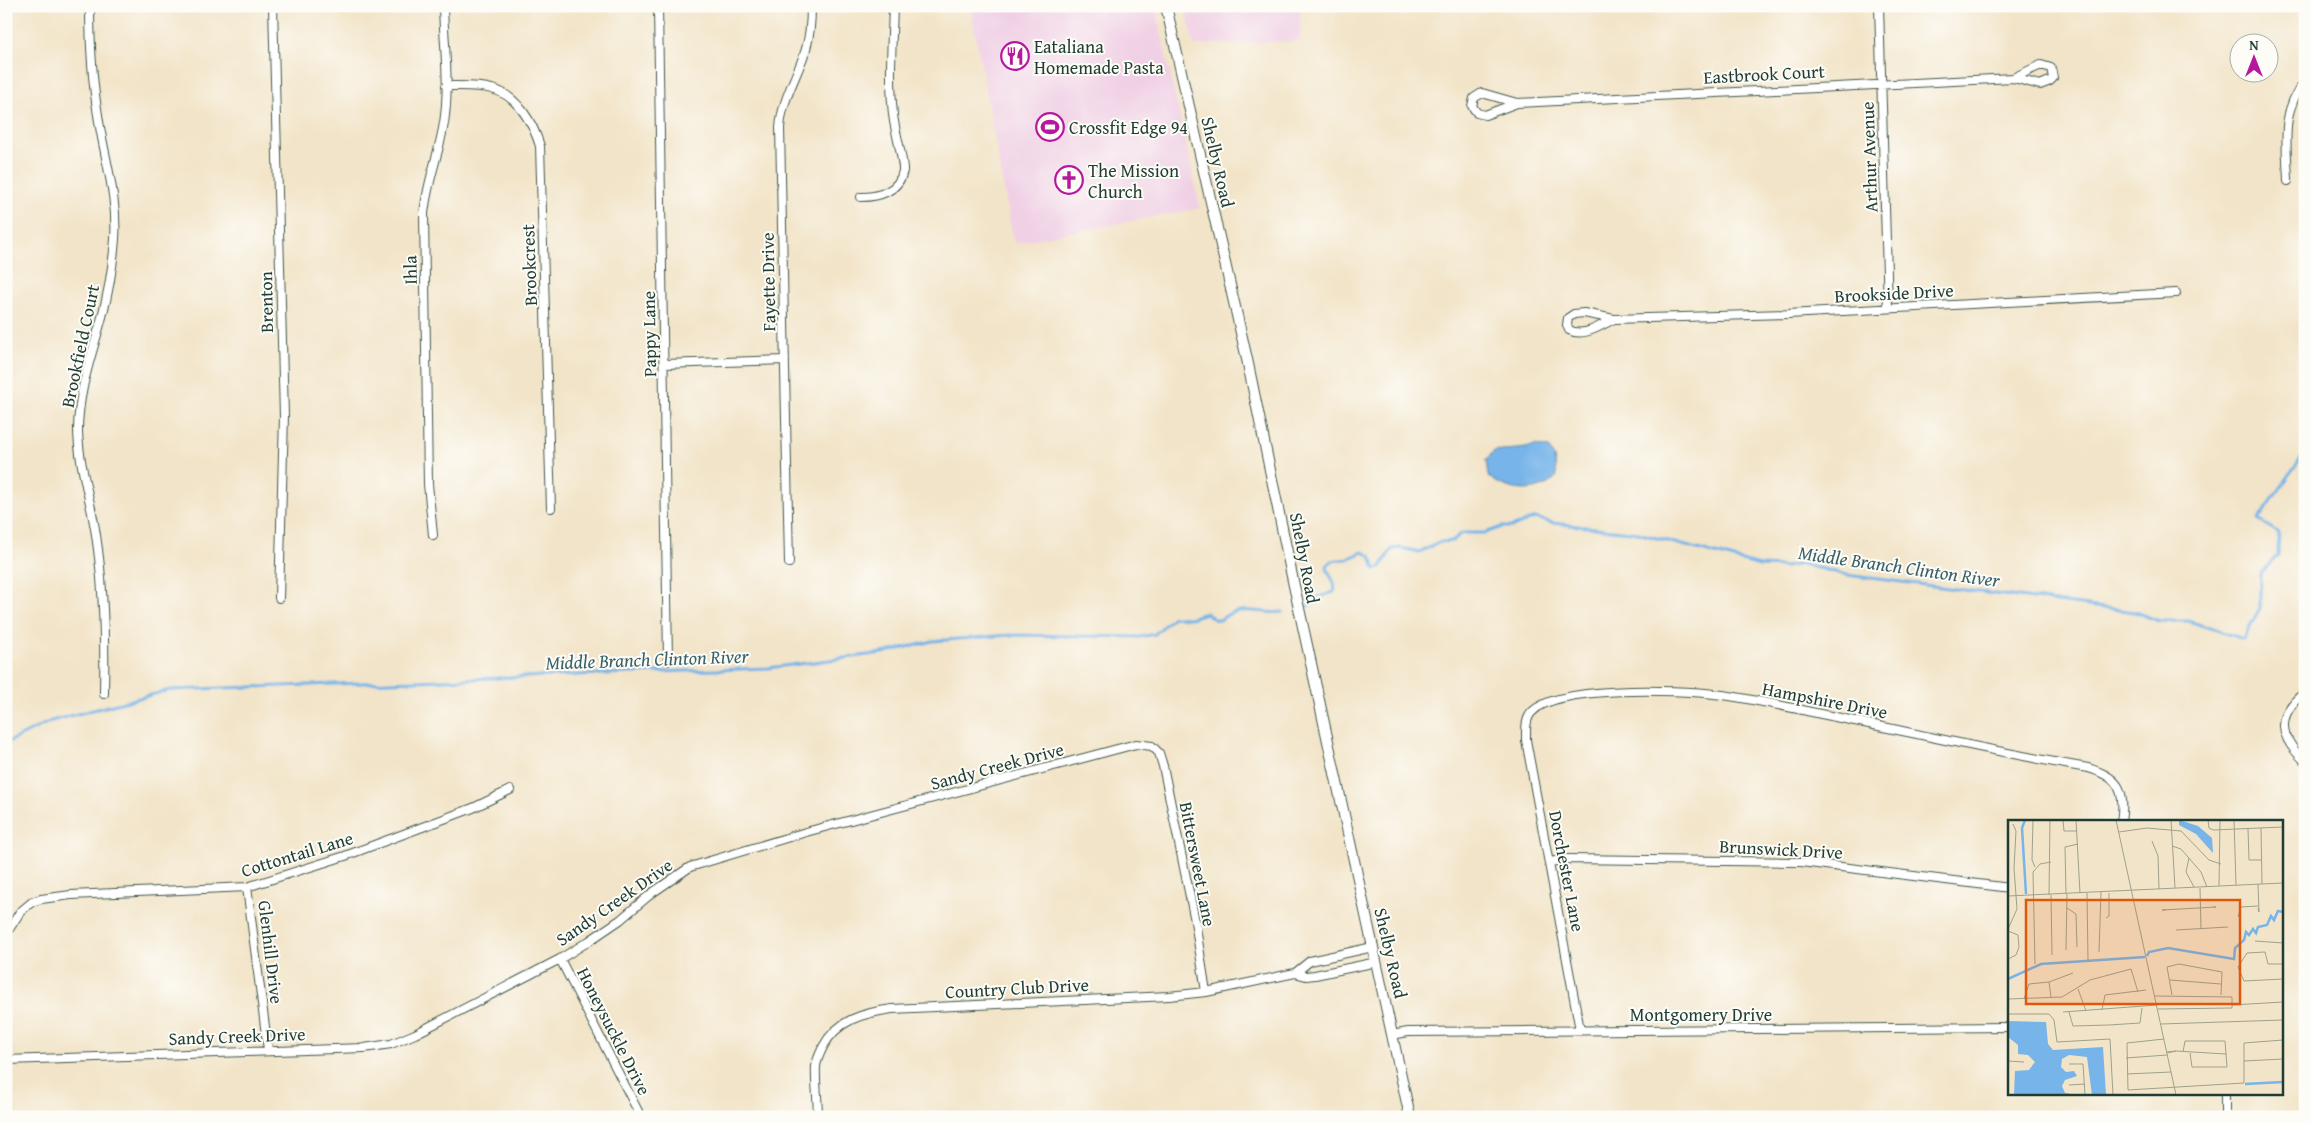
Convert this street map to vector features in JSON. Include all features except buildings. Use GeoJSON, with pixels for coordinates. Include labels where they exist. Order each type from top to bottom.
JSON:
{"type":"FeatureCollection","features":[{"type":"Feature","properties":{"kind":"street","name":"Brookfield Court"},"geometry":{"type":"LineString","coordinates":[[90,6],[92,75],[98,116],[113,185],[115,231],[112,270],[103,315],[81,393],[78,429],[82,467],[96,536],[102,590],[104,694]]}},
{"type":"Feature","properties":{"kind":"street","name":"Brenton"},"geometry":{"type":"LineString","coordinates":[[273,6],[284,416],[279,598]]}},
{"type":"Feature","properties":{"kind":"street","name":"Ihla"},"geometry":{"type":"LineString","coordinates":[[433,535],[428,484],[424,214],[427,189],[444,121],[446,86],[443,6]]}},
{"type":"Feature","properties":{"kind":"street","name":"Pappy Lane"},"geometry":{"type":"LineString","coordinates":[[658,6],[668,661]]}},
{"type":"Feature","properties":{"kind":"street","name":"Fayette Drive"},"geometry":{"type":"LineString","coordinates":[[790,563],[780,128],[783,105],[806,50],[811,6]]}},
{"type":"Feature","properties":{"kind":"street"},"geometry":{"type":"LineString","coordinates":[[861,197],[874,197],[892,189],[903,171],[891,100],[893,6]]}},
{"type":"Feature","properties":{"kind":"street","name":"Shelby Road"},"geometry":{"type":"LineString","coordinates":[[1166,6],[1247,358],[1295,590],[1410,1117]]}},
{"type":"Feature","properties":{"kind":"street","name":"Arthur Avenue"},"geometry":{"type":"LineString","coordinates":[[1879,6],[1888,308]]}},
{"type":"Feature","properties":{"kind":"street","name":"Eastbrook Court"},"geometry":{"type":"LineString","coordinates":[[1517,103],[1482,93],[1474,98],[1472,106],[1477,113],[1485,115],[1517,103],[2013,78],[2040,85],[2050,81],[2053,74],[2051,68],[2041,65],[2013,78]]}},
{"type":"Feature","properties":{"kind":"street"},"geometry":{"type":"LineString","coordinates":[[2288,181],[2288,112],[2295,96],[2305,82]]}},
{"type":"Feature","properties":{"kind":"street","name":"Brookcrest"},"geometry":{"type":"LineString","coordinates":[[446,86],[483,87],[506,95],[524,113],[534,129],[540,146],[551,508]]}},
{"type":"Feature","properties":{"kind":"street","name":"Brookside Drive"},"geometry":{"type":"LineString","coordinates":[[1614,319],[1579,333],[1572,332],[1567,326],[1568,318],[1579,313],[1614,319],[1788,314],[2176,293]]}},
{"type":"Feature","properties":{"kind":"street"},"geometry":{"type":"LineString","coordinates":[[664,364],[785,360]]}},
{"type":"Feature","properties":{"kind":"street","name":"Hampshire Drive"},"geometry":{"type":"LineString","coordinates":[[1528,719],[1540,706],[1555,700],[1577,696],[1647,691],[1713,694],[2102,772],[2116,782],[2123,800],[2120,820]]}},
{"type":"Feature","properties":{"kind":"street"},"geometry":{"type":"LineString","coordinates":[[2305,692],[2288,708],[2283,726],[2286,740],[2292,749],[2305,761]]}},
{"type":"Feature","properties":{"kind":"street","name":"Dorchester Lane"},"geometry":{"type":"LineString","coordinates":[[1528,719],[1526,740],[1580,1030]]}},
{"type":"Feature","properties":{"kind":"street","name":"Sandy Creek Drive"},"geometry":{"type":"LineString","coordinates":[[6,1060],[364,1048],[391,1044],[415,1034],[560,959],[620,920],[675,876],[707,860],[1136,744],[1152,746]]}},
{"type":"Feature","properties":{"kind":"street","name":"Bittersweet Lane"},"geometry":{"type":"LineString","coordinates":[[1152,746],[1159,753],[1163,766],[1195,921],[1206,992]]}},
{"type":"Feature","properties":{"kind":"street","name":"Cottontail Lane"},"geometry":{"type":"LineString","coordinates":[[6,934],[20,912],[32,902],[71,895],[247,887],[354,853],[472,808],[510,790]]}},
{"type":"Feature","properties":{"kind":"street","name":"Brunswick Drive"},"geometry":{"type":"LineString","coordinates":[[1550,862],[1568,859],[1800,862],[2008,888]]}},
{"type":"Feature","properties":{"kind":"street","name":"Glenhill Drive"},"geometry":{"type":"LineString","coordinates":[[247,887],[268,1050]]}},
{"type":"Feature","properties":{"kind":"street","name":"Country Club Drive"},"geometry":{"type":"LineString","coordinates":[[818,1117],[816,1064],[820,1053],[826,1040],[841,1025],[862,1015],[892,1009],[1169,996],[1206,992],[1295,973],[1310,961],[1373,947]]}},
{"type":"Feature","properties":{"kind":"street","name":"Honeysuckle Drive"},"geometry":{"type":"LineString","coordinates":[[560,959],[641,1117]]}},
{"type":"Feature","properties":{"kind":"street","name":"Country Club Drive"},"geometry":{"type":"LineString","coordinates":[[1295,973],[1306,976],[1315,975],[1376,962]]}},
{"type":"Feature","properties":{"kind":"street","name":"Montgomery Drive"},"geometry":{"type":"LineString","coordinates":[[1392,1034],[1408,1032],[1580,1030],[2008,1027]]}},
{"type":"Feature","properties":{"kind":"street"},"geometry":{"type":"LineString","coordinates":[[2225,1096],[2226,1117]]}},
{"type":"Feature","properties":{"kind":"shaded area"},"geometry":{"type":"Polygon","coordinates":[[[970,6],[1155,6],[1200,208],[1014,243],[970,6]]]}},
{"type":"Feature","properties":{"kind":"shaded area"},"geometry":{"type":"Polygon","coordinates":[[[1185,6],[1300,6],[1300,41],[1194,45],[1185,6]]]}},
{"type":"Feature","properties":{"kind":"water"},"geometry":{"type":"Polygon","coordinates":[[[1534,445],[1549,448],[1554,457],[1557,476],[1550,482],[1542,487],[1523,490],[1504,486],[1488,476],[1486,460],[1494,451],[1521,449],[1534,445]]]}},
{"type":"Feature","properties":{"kind":"waterway","name":"Middle Branch Clinton River"},"geometry":{"type":"LineString","coordinates":[[1307,606],[1314,604],[1316,598],[1334,592],[1334,584],[1327,566],[1332,561],[1347,559],[1363,552],[1371,556],[1375,569],[1380,568],[1392,549],[1401,548],[1419,552],[1441,542],[1452,541],[1462,533],[1485,533],[1502,527],[1512,527],[1535,518],[1553,523],[1638,533],[1760,566],[1785,567],[1802,564],[1847,575],[2135,612],[2159,621],[2189,621],[2243,639],[2260,608],[2260,574],[2278,555],[2279,533],[2258,520],[2305,453]]}},
{"type":"Feature","properties":{"kind":"waterway","name":"Middle Branch Clinton River"},"geometry":{"type":"LineString","coordinates":[[6,743],[51,721],[170,690],[768,668],[883,653],[933,641],[1010,635],[1140,637],[1155,634],[1173,617],[1190,618],[1206,613],[1214,619],[1220,620],[1235,612],[1282,612]]}},
{"type":"Feature","properties":{"kind":"place","name":"Eataliana Homemade Pasta"},"geometry":{"type":"Point","coordinates":[1015,56]}},
{"type":"Feature","properties":{"kind":"place","name":"Crossfit Edge 94"},"geometry":{"type":"Point","coordinates":[1050,127]}},
{"type":"Feature","properties":{"kind":"place","name":"The Mission Church"},"geometry":{"type":"Point","coordinates":[1069,180]}}]}
